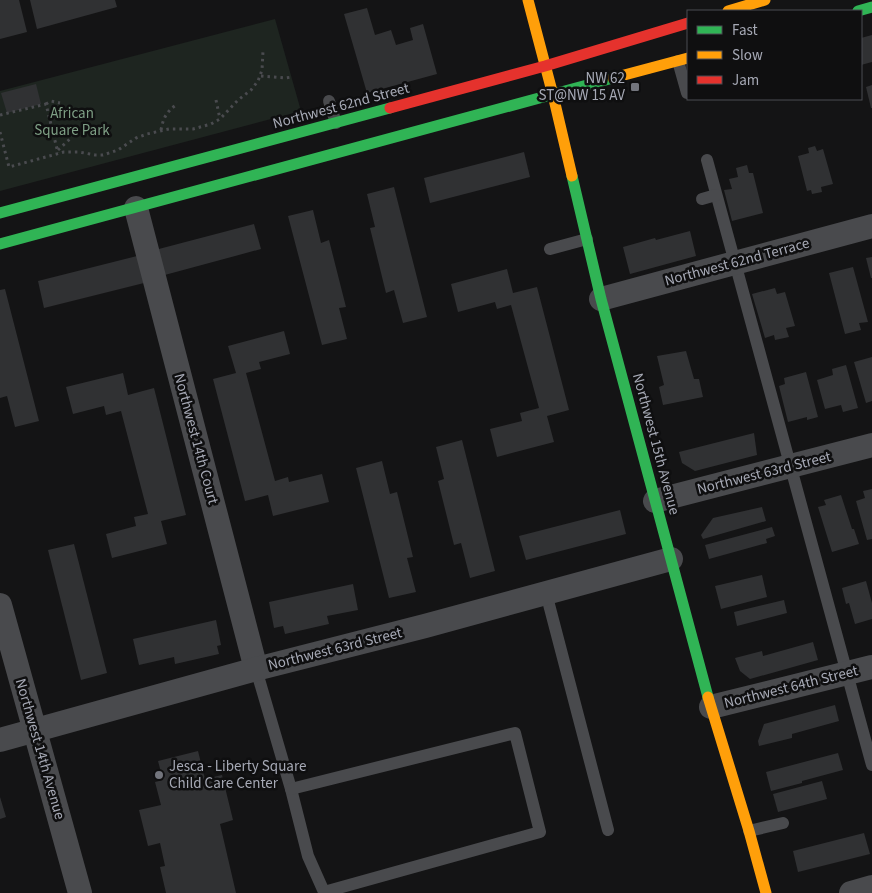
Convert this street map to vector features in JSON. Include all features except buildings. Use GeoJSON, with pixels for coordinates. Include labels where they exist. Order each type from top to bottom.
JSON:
{"type":"FeatureCollection","features":[{"type":"Feature","properties":{"kind":"main road","name":"Northwest 15th Avenue"},"geometry":{"type":"LineString","coordinates":[[528,0],[553,95],[601,299],[710,707],[749,831],[766,893]]}},
{"type":"Feature","properties":{"kind":"main road"},"geometry":{"type":"LineString","coordinates":[[731,10],[765,0]]}},
{"type":"Feature","properties":{"kind":"main road","name":"Northwest 62nd Street"},"geometry":{"type":"LineString","coordinates":[[0,213],[545,66],[687,23]]}},
{"type":"Feature","properties":{"kind":"main road"},"geometry":{"type":"LineString","coordinates":[[0,244],[683,60]]}},
{"type":"Feature","properties":{"kind":"street","name":"Northwest 14th Court"},"geometry":{"type":"LineString","coordinates":[[136,208],[256,669]]}},
{"type":"Feature","properties":{"kind":"street","name":"Northwest 62nd Terrace"},"geometry":{"type":"LineString","coordinates":[[601,299],[872,226]]}},
{"type":"Feature","properties":{"kind":"street","name":"Northwest 63rd Street"},"geometry":{"type":"LineString","coordinates":[[655,501],[872,445]]}},
{"type":"Feature","properties":{"kind":"street","name":"Northwest 63rd Street"},"geometry":{"type":"LineString","coordinates":[[0,740],[256,669],[425,626],[671,559]]}},
{"type":"Feature","properties":{"kind":"street","name":"Northwest 14th Avenue"},"geometry":{"type":"LineString","coordinates":[[0,605],[80,893]]}},
{"type":"Feature","properties":{"kind":"street","name":"Northwest 64th Street"},"geometry":{"type":"LineString","coordinates":[[710,707],[872,667]]}},
{"type":"Feature","properties":{"kind":"street"},"geometry":{"type":"LineString","coordinates":[[852,893],[872,887]]}},
{"type":"Feature","properties":{"kind":"lane"},"geometry":{"type":"LineString","coordinates":[[683,60],[687,93]]}},
{"type":"Feature","properties":{"kind":"lane"},"geometry":{"type":"LineString","coordinates":[[330,101],[336,123]]}},
{"type":"Feature","properties":{"kind":"lane"},"geometry":{"type":"LineString","coordinates":[[707,160],[872,765]]}},
{"type":"Feature","properties":{"kind":"lane"},"geometry":{"type":"LineString","coordinates":[[702,199],[716,195]]}},
{"type":"Feature","properties":{"kind":"lane"},"geometry":{"type":"LineString","coordinates":[[550,249],[587,239]]}},
{"type":"Feature","properties":{"kind":"lane"},"geometry":{"type":"LineString","coordinates":[[546,592],[608,830]]}},
{"type":"Feature","properties":{"kind":"lane"},"geometry":{"type":"LineString","coordinates":[[256,669],[292,789],[308,856],[324,892],[540,832],[515,733],[292,789]]}},
{"type":"Feature","properties":{"kind":"lane"},"geometry":{"type":"LineString","coordinates":[[749,831],[783,823]]}},
{"type":"Feature","properties":{"kind":"path"},"geometry":{"type":"LineString","coordinates":[[0,132],[9,167],[58,152],[103,155],[118,150],[142,136],[161,130],[203,127],[220,119],[238,100],[251,90],[261,76],[263,51]]}},
{"type":"Feature","properties":{"kind":"path"},"geometry":{"type":"LineString","coordinates":[[261,76],[292,78]]}},
{"type":"Feature","properties":{"kind":"path"},"geometry":{"type":"LineString","coordinates":[[216,100],[220,119]]}},
{"type":"Feature","properties":{"kind":"path"},"geometry":{"type":"LineString","coordinates":[[0,116],[51,101],[60,103]]}},
{"type":"Feature","properties":{"kind":"path"},"geometry":{"type":"LineString","coordinates":[[46,104],[58,152]]}},
{"type":"Feature","properties":{"kind":"path"},"geometry":{"type":"LineString","coordinates":[[161,130],[164,118],[176,105]]}},
{"type":"Feature","properties":{"kind":"path"},"geometry":{"type":"LineString","coordinates":[[58,152],[71,138]]}},
{"type":"Feature","properties":{"kind":"green space","name":"African Square Park"},"geometry":{"type":"Polygon","coordinates":[[[275,19],[301,111],[0,191],[0,91],[275,19]]]}},
{"type":"Feature","properties":{"kind":"traffic: fast"},"geometry":{"type":"LineString","coordinates":[[862,10],[872,7]]}},
{"type":"Feature","properties":{"kind":"traffic: fast"},"geometry":{"type":"LineString","coordinates":[[0,244],[613,78]]}},
{"type":"Feature","properties":{"kind":"traffic: fast"},"geometry":{"type":"LineString","coordinates":[[0,213],[390,108]]}},
{"type":"Feature","properties":{"kind":"traffic: fast"},"geometry":{"type":"LineString","coordinates":[[572,176],[601,299],[708,697]]}},
{"type":"Feature","properties":{"kind":"traffic: slow"},"geometry":{"type":"LineString","coordinates":[[528,0],[572,176]]}},
{"type":"Feature","properties":{"kind":"traffic: slow"},"geometry":{"type":"LineString","coordinates":[[731,10],[765,0]]}},
{"type":"Feature","properties":{"kind":"traffic: slow"},"geometry":{"type":"LineString","coordinates":[[613,78],[687,58]]}},
{"type":"Feature","properties":{"kind":"traffic: slow"},"geometry":{"type":"LineString","coordinates":[[708,697],[766,893]]}},
{"type":"Feature","properties":{"kind":"traffic: jam"},"geometry":{"type":"LineString","coordinates":[[390,108],[545,66],[687,23]]}},
{"type":"Feature","properties":{"kind":"place","name":"NW 62 ST@NW 15 AV"},"geometry":{"type":"Point","coordinates":[635,87]}},
{"type":"Feature","properties":{"kind":"place","name":"Jesca - Liberty Square Child Care Center"},"geometry":{"type":"Point","coordinates":[159,775]}}]}
